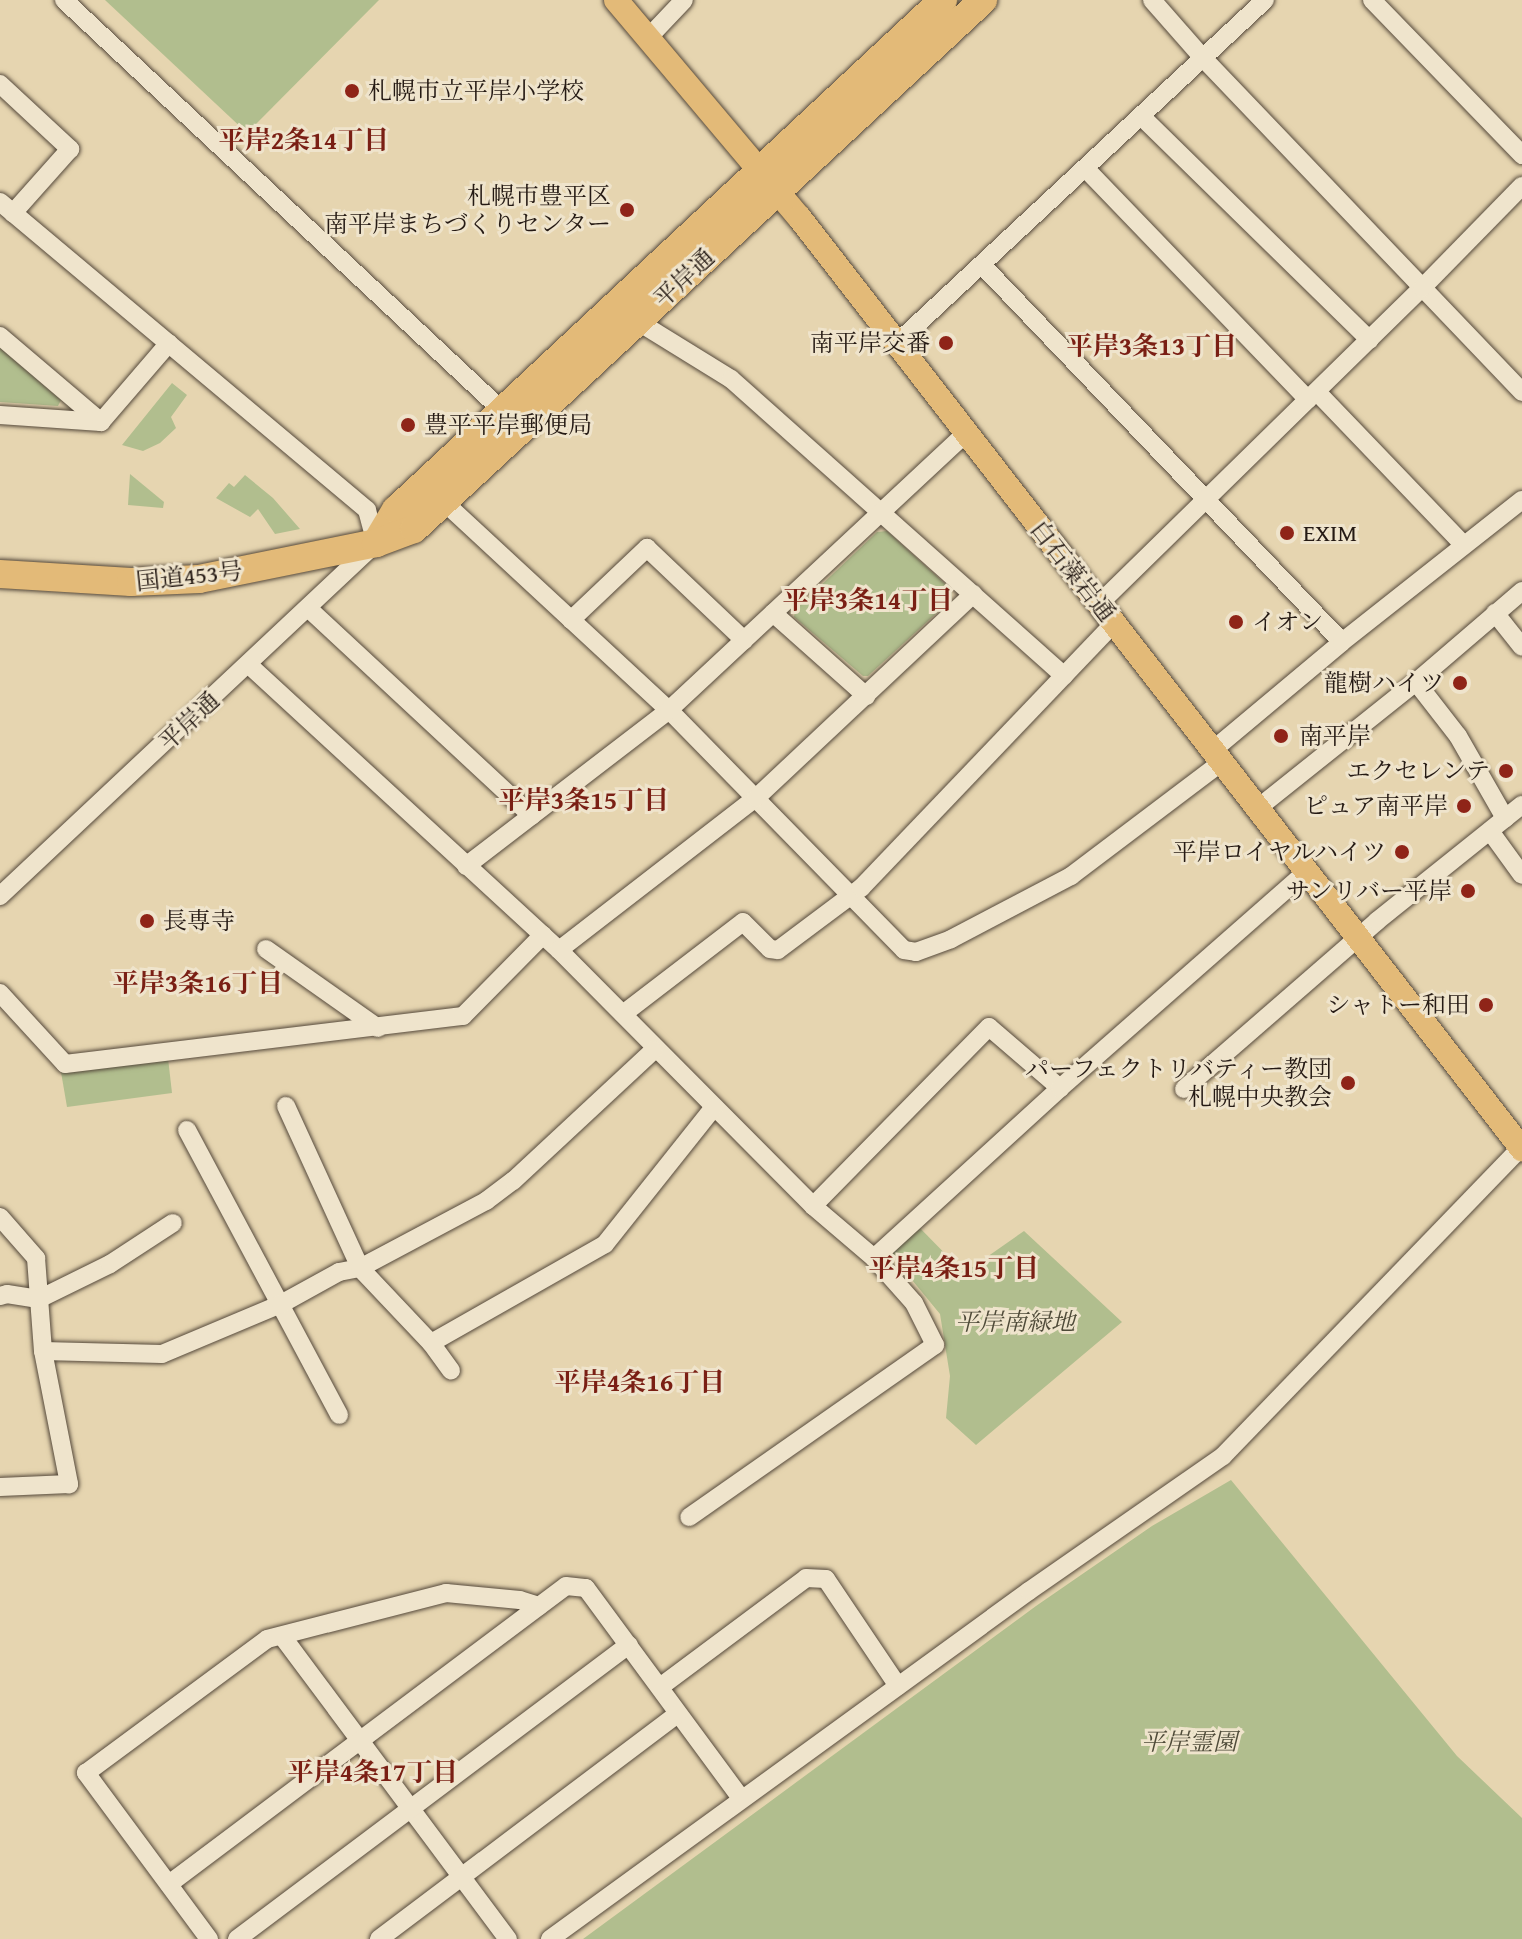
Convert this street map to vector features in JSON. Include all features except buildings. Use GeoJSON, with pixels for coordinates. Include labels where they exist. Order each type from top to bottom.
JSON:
{"type":"FeatureCollection","features":[{"type":"Feature","properties":{"kind":"highway","name":"平岸通"},"geometry":{"type":"LineString","coordinates":[[376,543],[396,510],[637,321],[943,0]]}},
{"type":"Feature","properties":{"kind":"highway","name":"平岸通"},"geometry":{"type":"LineString","coordinates":[[376,543],[414,529],[444,502],[512,420],[770,181],[983,0]]}},
{"type":"Feature","properties":{"kind":"highway","name":"国道453号"},"geometry":{"type":"LineString","coordinates":[[0,574],[164,582],[256,569],[376,543]]}},
{"type":"Feature","properties":{"kind":"main road","name":"白石藻岩通"},"geometry":{"type":"LineString","coordinates":[[616,0],[770,181],[1521,1148]]}},
{"type":"Feature","properties":{"kind":"street"},"geometry":{"type":"LineString","coordinates":[[64,0],[512,420]]}},
{"type":"Feature","properties":{"kind":"street"},"geometry":{"type":"LineString","coordinates":[[648,38],[684,0]]}},
{"type":"Feature","properties":{"kind":"street"},"geometry":{"type":"LineString","coordinates":[[1152,0],[1203,58],[1522,392]]}},
{"type":"Feature","properties":{"kind":"street"},"geometry":{"type":"LineString","coordinates":[[897,343],[1265,0]]}},
{"type":"Feature","properties":{"kind":"street"},"geometry":{"type":"LineString","coordinates":[[1372,0],[1522,155]]}},
{"type":"Feature","properties":{"kind":"street"},"geometry":{"type":"LineString","coordinates":[[0,84],[70,149],[6,207],[367,510],[376,543]]}},
{"type":"Feature","properties":{"kind":"street"},"geometry":{"type":"LineString","coordinates":[[1141,116],[1370,340]]}},
{"type":"Feature","properties":{"kind":"street"},"geometry":{"type":"LineString","coordinates":[[1086,169],[1463,544]]}},
{"type":"Feature","properties":{"kind":"street"},"geometry":{"type":"LineString","coordinates":[[623,1014],[743,922],[770,949],[778,950],[851,895],[1064,676],[1107,613],[1208,499],[1522,186]]}},
{"type":"Feature","properties":{"kind":"street"},"geometry":{"type":"LineString","coordinates":[[982,265],[1342,642]]}},
{"type":"Feature","properties":{"kind":"street"},"geometry":{"type":"LineString","coordinates":[[637,321],[731,379],[1064,676]]}},
{"type":"Feature","properties":{"kind":"street"},"geometry":{"type":"LineString","coordinates":[[0,336],[101,422]]}},
{"type":"Feature","properties":{"kind":"street"},"geometry":{"type":"LineString","coordinates":[[101,422],[169,343]]}},
{"type":"Feature","properties":{"kind":"street"},"geometry":{"type":"LineString","coordinates":[[0,415],[101,422]]}},
{"type":"Feature","properties":{"kind":"street"},"geometry":{"type":"LineString","coordinates":[[466,866],[669,710],[966,433]]}},
{"type":"Feature","properties":{"kind":"street"},"geometry":{"type":"LineString","coordinates":[[444,502],[669,710],[897,945],[916,952],[951,939],[1071,876],[1218,756],[1342,642],[1522,500]]}},
{"type":"Feature","properties":{"kind":"street","name":"平岸通"},"geometry":{"type":"LineString","coordinates":[[0,896],[376,543]]}},
{"type":"Feature","properties":{"kind":"street"},"geometry":{"type":"LineString","coordinates":[[571,620],[647,548],[744,640]]}},
{"type":"Feature","properties":{"kind":"street"},"geometry":{"type":"LineString","coordinates":[[1258,808],[1416,682],[1522,591]]}},
{"type":"Feature","properties":{"kind":"street"},"geometry":{"type":"LineString","coordinates":[[559,950],[756,798],[973,594]]}},
{"type":"Feature","properties":{"kind":"street"},"geometry":{"type":"LineString","coordinates":[[309,609],[532,816]]}},
{"type":"Feature","properties":{"kind":"street"},"geometry":{"type":"LineString","coordinates":[[773,613],[866,696]]}},
{"type":"Feature","properties":{"kind":"street"},"geometry":{"type":"LineString","coordinates":[[1495,613],[1522,647]]}},
{"type":"Feature","properties":{"kind":"street"},"geometry":{"type":"LineString","coordinates":[[249,665],[559,950],[654,1050],[666,1057],[813,1206],[874,1258],[914,1303],[935,1345],[689,1517]]}},
{"type":"Feature","properties":{"kind":"street"},"geometry":{"type":"LineString","coordinates":[[1416,682],[1458,736],[1505,818]]}},
{"type":"Feature","properties":{"kind":"street"},"geometry":{"type":"LineString","coordinates":[[1184,1089],[1358,938],[1522,805]]}},
{"type":"Feature","properties":{"kind":"street"},"geometry":{"type":"LineString","coordinates":[[1490,831],[1522,875]]}},
{"type":"Feature","properties":{"kind":"street"},"geometry":{"type":"LineString","coordinates":[[874,1258],[1060,1088],[1307,871]]}},
{"type":"Feature","properties":{"kind":"street"},"geometry":{"type":"LineString","coordinates":[[0,993],[65,1064],[463,1016],[543,935]]}},
{"type":"Feature","properties":{"kind":"street"},"geometry":{"type":"LineString","coordinates":[[266,949],[378,1028]]}},
{"type":"Feature","properties":{"kind":"street"},"geometry":{"type":"LineString","coordinates":[[813,1206],[989,1027],[1060,1088]]}},
{"type":"Feature","properties":{"kind":"street"},"geometry":{"type":"LineString","coordinates":[[43,1351],[162,1354],[281,1304],[339,1272],[360,1268],[495,1195],[654,1050]]}},
{"type":"Feature","properties":{"kind":"street"},"geometry":{"type":"LineString","coordinates":[[286,1106],[360,1268],[431,1343],[451,1371]]}},
{"type":"Feature","properties":{"kind":"street"},"geometry":{"type":"LineString","coordinates":[[431,1343],[605,1244],[713,1108]]}},
{"type":"Feature","properties":{"kind":"street"},"geometry":{"type":"LineString","coordinates":[[187,1130],[339,1415]]}},
{"type":"Feature","properties":{"kind":"street"},"geometry":{"type":"LineString","coordinates":[[550,1939],[741,1798],[1223,1456],[1521,1148]]}},
{"type":"Feature","properties":{"kind":"street"},"geometry":{"type":"LineString","coordinates":[[0,1217],[36,1258],[43,1351],[69,1484],[0,1487]]}},
{"type":"Feature","properties":{"kind":"street"},"geometry":{"type":"LineString","coordinates":[[0,1296],[7,1294],[39,1299],[110,1264],[173,1223]]}},
{"type":"Feature","properties":{"kind":"street"},"geometry":{"type":"LineString","coordinates":[[660,1687],[806,1578],[826,1579],[898,1686]]}},
{"type":"Feature","properties":{"kind":"street"},"geometry":{"type":"LineString","coordinates":[[169,1884],[361,1743],[566,1586],[586,1588],[741,1798]]}},
{"type":"Feature","properties":{"kind":"street"},"geometry":{"type":"LineString","coordinates":[[209,1939],[86,1773],[267,1639],[446,1593],[520,1600],[539,1606]]}},
{"type":"Feature","properties":{"kind":"street"},"geometry":{"type":"LineString","coordinates":[[282,1636],[508,1939]]}},
{"type":"Feature","properties":{"kind":"street"},"geometry":{"type":"LineString","coordinates":[[237,1939],[412,1811],[629,1645]]}},
{"type":"Feature","properties":{"kind":"street"},"geometry":{"type":"LineString","coordinates":[[379,1939],[678,1714]]}},
{"type":"Feature","properties":{"kind":"green space"},"geometry":{"type":"Polygon","coordinates":[[[105,0],[379,0],[247,133],[105,0]]]}},
{"type":"Feature","properties":{"kind":"green space"},"geometry":{"type":"Polygon","coordinates":[[[0,348],[61,400],[58,406],[0,402],[0,348]]]}},
{"type":"Feature","properties":{"kind":"green space"},"geometry":{"type":"Polygon","coordinates":[[[172,383],[187,395],[171,417],[176,428],[160,443],[143,451],[122,445],[172,383]]]}},
{"type":"Feature","properties":{"kind":"green space"},"geometry":{"type":"Polygon","coordinates":[[[130,474],[164,502],[163,508],[128,505],[130,474]]]}},
{"type":"Feature","properties":{"kind":"green space"},"geometry":{"type":"Polygon","coordinates":[[[245,475],[273,498],[300,529],[275,534],[258,509],[250,517],[216,498],[229,483],[234,487],[245,475]]]}},
{"type":"Feature","properties":{"kind":"green space"},"geometry":{"type":"Polygon","coordinates":[[[887,531],[952,590],[952,599],[868,676],[863,676],[794,617],[795,610],[877,532],[887,531]]]}},
{"type":"Feature","properties":{"kind":"green space"},"geometry":{"type":"Polygon","coordinates":[[[168,1058],[172,1093],[67,1107],[61,1072],[168,1058]]]}},
{"type":"Feature","properties":{"kind":"green space","name":"平岸南緑地"},"geometry":{"type":"Polygon","coordinates":[[[917,1225],[964,1273],[1024,1231],[1122,1322],[976,1445],[946,1418],[950,1376],[940,1314],[889,1252],[917,1225]]]}},
{"type":"Feature","properties":{"kind":"green space","name":"平岸霊園"},"geometry":{"type":"Polygon","coordinates":[[[1231,1480],[1457,1756],[1522,1818],[1522,1939],[583,1939],[1036,1606],[1152,1526],[1231,1480]]]}},
{"type":"Feature","properties":{"kind":"place","name":"札幌市立平岸小学校"},"geometry":{"type":"Point","coordinates":[352,91]}},
{"type":"Feature","properties":{"kind":"place","name":"札幌市豊平区 南平岸まちづくりセンター"},"geometry":{"type":"Point","coordinates":[627,210]}},
{"type":"Feature","properties":{"kind":"place","name":"南平岸交番"},"geometry":{"type":"Point","coordinates":[946,343]}},
{"type":"Feature","properties":{"kind":"place","name":"豊平平岸郵便局"},"geometry":{"type":"Point","coordinates":[408,425]}},
{"type":"Feature","properties":{"kind":"place","name":"EXIM"},"geometry":{"type":"Point","coordinates":[1287,533]}},
{"type":"Feature","properties":{"kind":"place","name":"イオン"},"geometry":{"type":"Point","coordinates":[1236,622]}},
{"type":"Feature","properties":{"kind":"place","name":"龍樹ハイツ"},"geometry":{"type":"Point","coordinates":[1460,683]}},
{"type":"Feature","properties":{"kind":"place","name":"南平岸"},"geometry":{"type":"Point","coordinates":[1281,736]}},
{"type":"Feature","properties":{"kind":"place","name":"エクセレンテ"},"geometry":{"type":"Point","coordinates":[1506,771]}},
{"type":"Feature","properties":{"kind":"place","name":"ピュア南平岸"},"geometry":{"type":"Point","coordinates":[1464,806]}},
{"type":"Feature","properties":{"kind":"place","name":"平岸ロイヤルハイツ"},"geometry":{"type":"Point","coordinates":[1402,852]}},
{"type":"Feature","properties":{"kind":"place","name":"サンリバー平岸"},"geometry":{"type":"Point","coordinates":[1468,891]}},
{"type":"Feature","properties":{"kind":"place","name":"長専寺"},"geometry":{"type":"Point","coordinates":[147,921]}},
{"type":"Feature","properties":{"kind":"place","name":"シャトー和田"},"geometry":{"type":"Point","coordinates":[1486,1005]}},
{"type":"Feature","properties":{"kind":"place","name":"パーフェクトリバティー教団 札幌中央教会"},"geometry":{"type":"Point","coordinates":[1348,1083]}},
{"type":"Feature","properties":{"kind":"district","name":"平岸2条14丁目"},"geometry":{"type":"Point","coordinates":[304,140]}},
{"type":"Feature","properties":{"kind":"district","name":"平岸3条13丁目"},"geometry":{"type":"Point","coordinates":[1152,346]}},
{"type":"Feature","properties":{"kind":"district","name":"平岸3条14丁目"},"geometry":{"type":"Point","coordinates":[868,600]}},
{"type":"Feature","properties":{"kind":"district","name":"平岸3条15丁目"},"geometry":{"type":"Point","coordinates":[584,800]}},
{"type":"Feature","properties":{"kind":"district","name":"平岸3条16丁目"},"geometry":{"type":"Point","coordinates":[198,983]}},
{"type":"Feature","properties":{"kind":"district","name":"平岸4条15丁目"},"geometry":{"type":"Point","coordinates":[954,1268]}},
{"type":"Feature","properties":{"kind":"district","name":"平岸4条16丁目"},"geometry":{"type":"Point","coordinates":[640,1382]}},
{"type":"Feature","properties":{"kind":"district","name":"平岸4条17丁目"},"geometry":{"type":"Point","coordinates":[373,1772]}}]}
